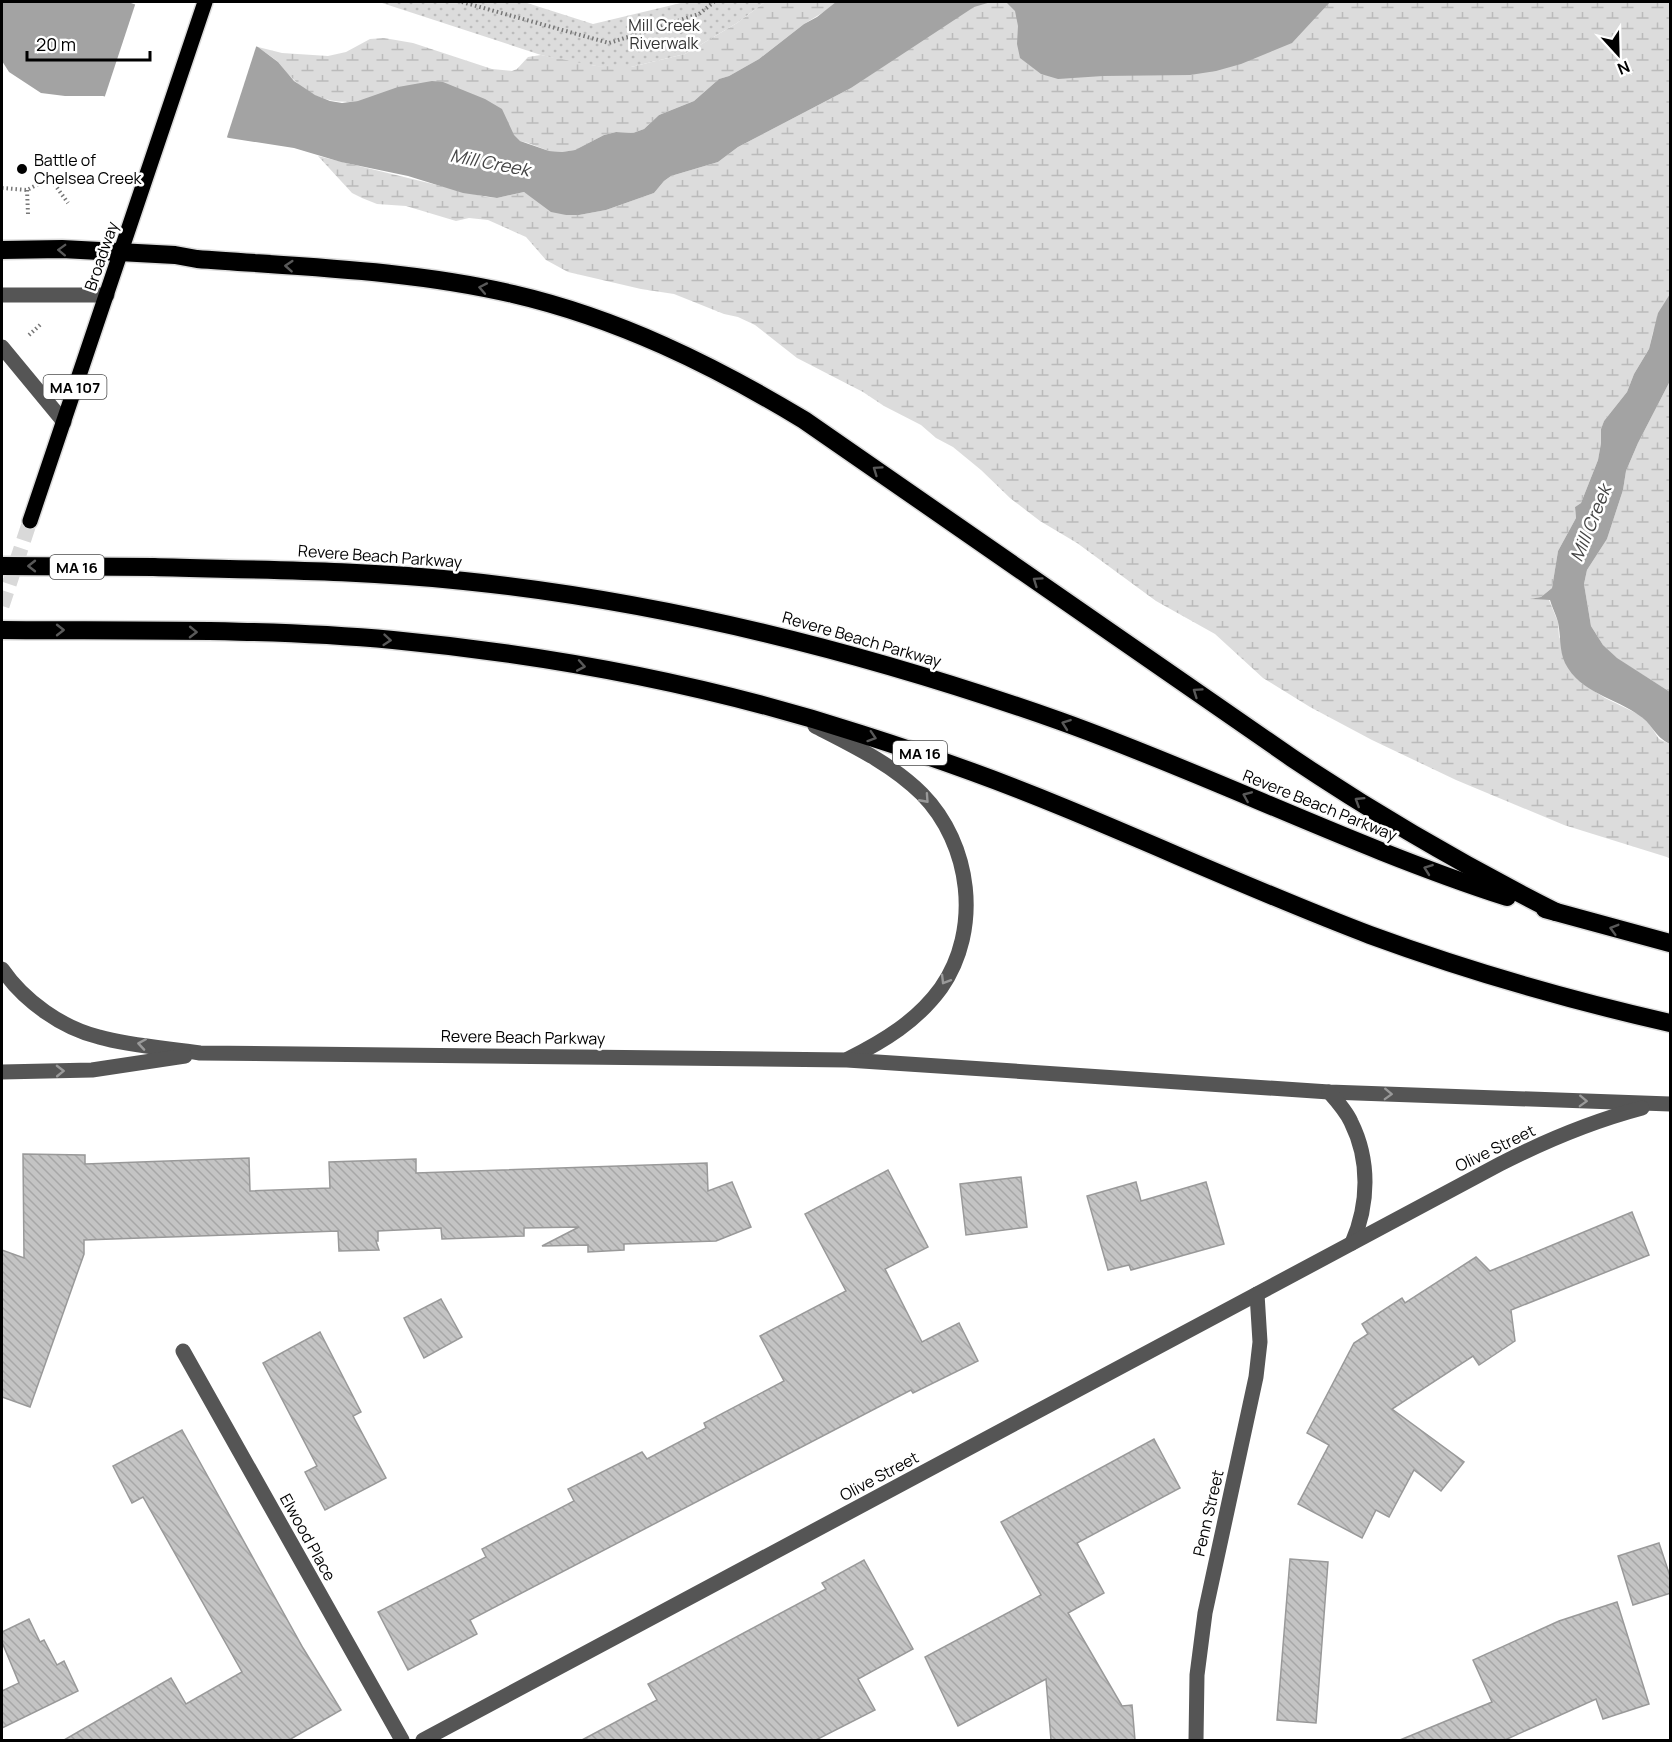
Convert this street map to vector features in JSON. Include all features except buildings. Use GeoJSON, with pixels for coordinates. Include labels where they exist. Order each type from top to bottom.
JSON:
{"type":"FeatureCollection","features":[{"type":"Feature","properties":{"kind":"highway"},"geometry":{"type":"LineString","coordinates":[[2,250],[62,249],[175,255],[197,259],[393,274],[514,294],[570,309],[662,344],[723,374],[804,420],[1359,802],[1453,858],[1556,912]]}},
{"type":"Feature","properties":{"kind":"highway","name":"Revere Beach Parkway"},"geometry":{"type":"LineString","coordinates":[[2,566],[347,572],[464,581],[606,599],[743,627],[877,663],[1059,721],[1134,749],[1378,851],[1556,912],[1671,943]]}},
{"type":"Feature","properties":{"kind":"highway","name":"Revere Beach Parkway"},"geometry":{"type":"LineString","coordinates":[[2,630],[134,631],[391,640],[611,671],[717,694],[788,712],[961,767],[1066,808],[1336,922],[1430,956],[1546,992],[1671,1023]]}},
{"type":"Feature","properties":{"kind":"main road","name":"Broadway"},"geometry":{"type":"LineString","coordinates":[[30,521],[204,2]]}},
{"type":"Feature","properties":{"kind":"street"},"geometry":{"type":"LineString","coordinates":[[2,295],[106,295]]}},
{"type":"Feature","properties":{"kind":"street"},"geometry":{"type":"LineString","coordinates":[[2,347],[64,422]]}},
{"type":"Feature","properties":{"kind":"street","name":"Revere Beach Parkway"},"geometry":{"type":"LineString","coordinates":[[788,712],[872,757],[921,793],[939,816],[949,834],[958,853],[965,882],[963,936],[954,962],[940,988],[898,1031],[847,1060]]}},
{"type":"Feature","properties":{"kind":"street","name":"Revere Beach Parkway"},"geometry":{"type":"LineString","coordinates":[[2,969],[29,998],[60,1022],[98,1037],[200,1053],[847,1060],[1329,1092],[1666,1104]]}},
{"type":"Feature","properties":{"kind":"street","name":"Revere Beach Parkway"},"geometry":{"type":"LineString","coordinates":[[2,1072],[92,1070],[200,1053]]}},
{"type":"Feature","properties":{"kind":"street"},"geometry":{"type":"LineString","coordinates":[[1329,1092],[1350,1120],[1359,1141],[1366,1178],[1364,1206],[1352,1243]]}},
{"type":"Feature","properties":{"kind":"street","name":"Olive Street"},"geometry":{"type":"LineString","coordinates":[[423,1740],[1500,1164],[1567,1133],[1613,1116],[1666,1104]]}},
{"type":"Feature","properties":{"kind":"street","name":"Penn Street"},"geometry":{"type":"LineString","coordinates":[[1196,1740],[1197,1675],[1205,1613],[1256,1377],[1260,1342],[1257,1294]]}},
{"type":"Feature","properties":{"kind":"street","name":"Elwood Place"},"geometry":{"type":"LineString","coordinates":[[183,1351],[402,1740]]}},
{"type":"Feature","properties":{"kind":"path"},"geometry":{"type":"LineString","coordinates":[[462,2],[609,43],[699,14],[714,2]]}},
{"type":"Feature","properties":{"kind":"path"},"geometry":{"type":"LineString","coordinates":[[2,188],[27,190],[50,178],[68,203]]}},
{"type":"Feature","properties":{"kind":"path"},"geometry":{"type":"LineString","coordinates":[[27,190],[28,214]]}},
{"type":"Feature","properties":{"kind":"path"},"geometry":{"type":"LineString","coordinates":[[23,341],[41,323]]}},
{"type":"Feature","properties":{"kind":"green space","name":"Mill Creek Riverwalk"},"geometry":{"type":"Polygon","coordinates":[[[379,2],[524,2],[593,24],[685,2],[765,2],[737,23],[685,54],[631,67],[614,68],[579,64],[541,55],[379,2]]]}},
{"type":"Feature","properties":{"kind":"green space"},"geometry":{"type":"Polygon","coordinates":[[[765,2],[840,2],[804,24],[759,59],[719,79],[694,101],[659,115],[644,129],[633,133],[616,132],[604,135],[575,150],[562,152],[549,151],[528,143],[358,101],[340,102],[322,98],[300,86],[277,61],[258,47],[282,53],[328,56],[346,52],[370,39],[384,38],[413,43],[492,69],[512,71],[528,57],[541,55],[596,66],[631,67],[685,54],[737,23],[765,2]]]}},
{"type":"Feature","properties":{"kind":"green space"},"geometry":{"type":"Polygon","coordinates":[[[968,2],[1670,2],[1670,294],[1653,332],[1649,349],[1634,374],[1627,392],[1604,421],[1598,460],[1581,503],[1575,507],[1576,518],[1558,551],[1552,588],[1541,597],[1531,599],[1549,600],[1558,622],[1559,637],[1588,687],[1640,715],[1659,739],[1670,744],[1670,858],[1564,825],[1456,780],[1310,707],[1263,678],[1215,634],[1156,601],[1077,543],[1040,521],[1010,498],[953,447],[936,438],[921,425],[797,358],[755,325],[674,294],[641,289],[568,272],[546,260],[526,237],[488,220],[469,218],[456,221],[406,206],[377,204],[352,193],[318,156],[486,197],[497,198],[524,192],[566,215],[606,210],[654,193],[671,176],[718,162],[738,147],[851,88],[916,44],[968,2]]]}},
{"type":"Feature","properties":{"kind":"green space"},"geometry":{"type":"Polygon","coordinates":[[[1670,381],[1670,692],[1616,658],[1603,645],[1591,626],[1584,584],[1587,570],[1607,539],[1623,490],[1626,471],[1670,381]]]}},
{"type":"Feature","properties":{"kind":"water","name":"Mill Creek"},"geometry":{"type":"Polygon","coordinates":[[[2,2],[128,2],[258,47],[278,62],[294,81],[315,95],[330,101],[342,103],[358,101],[398,87],[432,81],[443,82],[485,99],[502,109],[514,135],[520,141],[549,151],[562,152],[575,150],[604,135],[616,132],[633,133],[644,129],[659,115],[694,101],[719,79],[759,59],[836,2],[991,2],[974,7],[851,88],[738,147],[718,162],[671,176],[654,193],[606,210],[566,215],[551,212],[524,192],[497,198],[463,193],[408,176],[341,162],[294,148],[229,138],[103,96],[65,96],[41,93],[9,72],[2,61],[2,2]]]}},
{"type":"Feature","properties":{"kind":"water"},"geometry":{"type":"Polygon","coordinates":[[[1006,2],[1330,2],[1292,43],[1241,64],[1190,75],[1058,79],[1041,74],[1020,58],[1015,11],[1006,2]]]}},
{"type":"Feature","properties":{"kind":"water","name":"Mill Creek"},"geometry":{"type":"Polygon","coordinates":[[[1670,294],[1670,381],[1626,471],[1623,490],[1607,539],[1587,570],[1584,584],[1591,626],[1603,645],[1617,658],[1670,692],[1670,744],[1640,716],[1589,688],[1572,673],[1563,658],[1558,622],[1550,600],[1530,599],[1541,597],[1552,588],[1558,551],[1576,518],[1575,507],[1581,503],[1598,460],[1604,421],[1627,392],[1634,374],[1649,349],[1658,313],[1670,294]]]}},
{"type":"Feature","properties":{"kind":"pier"},"geometry":{"type":"Polygon","coordinates":[[[136,2],[257,44],[226,140],[104,99],[136,2]]]}},
{"type":"Feature","properties":{"kind":"tunnel"},"geometry":{"type":"LineString","coordinates":[[2,606],[30,521]]}},
{"type":"Feature","properties":{"kind":"place","name":"Battle of Chelsea Creek"},"geometry":{"type":"Point","coordinates":[22,169]}}]}
